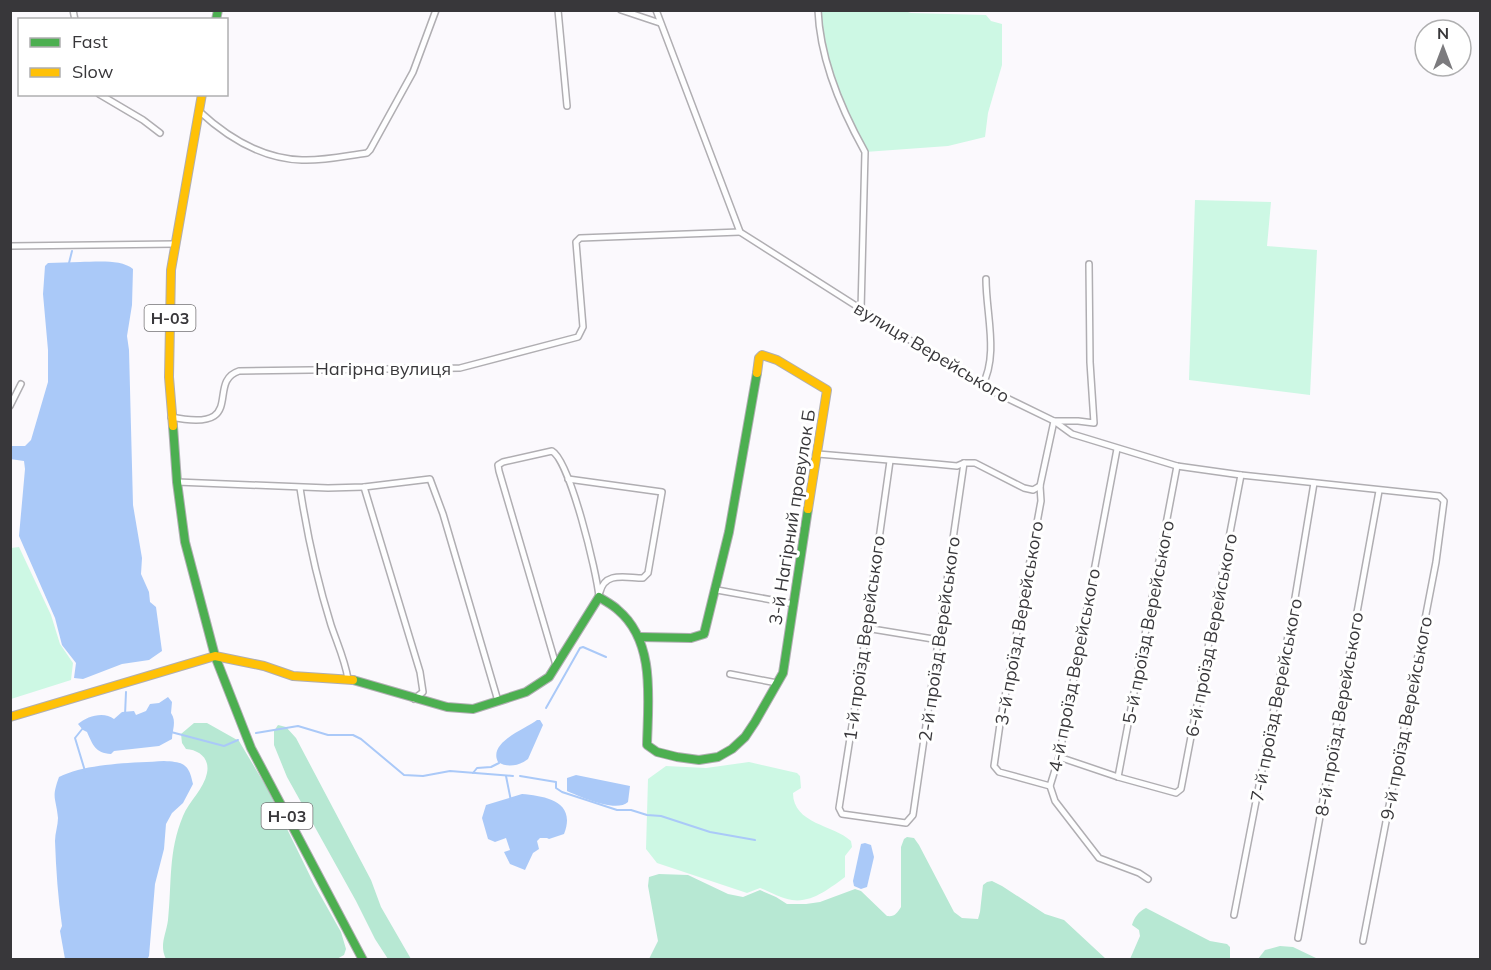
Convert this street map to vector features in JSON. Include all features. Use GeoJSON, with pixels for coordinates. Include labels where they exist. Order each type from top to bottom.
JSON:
{"type":"FeatureCollection","features":[{"type":"Feature","properties":{"kind":"street"},"geometry":{"type":"LineString","coordinates":[[200,111],[218,128],[240,142],[273,156],[301,160],[367,153],[413,72],[436,10]]}},
{"type":"Feature","properties":{"kind":"street"},"geometry":{"type":"LineString","coordinates":[[558,10],[567,106]]}},
{"type":"Feature","properties":{"kind":"street"},"geometry":{"type":"LineString","coordinates":[[621,10],[660,23]]}},
{"type":"Feature","properties":{"kind":"street"},"geometry":{"type":"LineString","coordinates":[[656,10],[740,232]]}},
{"type":"Feature","properties":{"kind":"street"},"geometry":{"type":"LineString","coordinates":[[818,10],[820,39],[830,74],[856,137],[865,152],[861,310]]}},
{"type":"Feature","properties":{"kind":"street"},"geometry":{"type":"LineString","coordinates":[[102,96],[160,133]]}},
{"type":"Feature","properties":{"kind":"street","name":"Н-03"},"geometry":{"type":"LineString","coordinates":[[202,96],[171,270],[169,365],[171,417],[185,543],[215,656],[251,748],[363,960]]}},
{"type":"Feature","properties":{"kind":"street","name":"вулиця Верейського"},"geometry":{"type":"LineString","coordinates":[[740,232],[982,386],[1054,421],[1072,434],[1177,466],[1379,491],[1439,496]]}},
{"type":"Feature","properties":{"kind":"street","name":"Нагірна вулиця"},"geometry":{"type":"LineString","coordinates":[[171,417],[197,422],[209,420],[221,408],[225,384],[232,373],[239,371],[460,368],[578,337],[583,327],[576,242],[580,238],[740,232]]}},
{"type":"Feature","properties":{"kind":"street"},"geometry":{"type":"LineString","coordinates":[[10,246],[175,244]]}},
{"type":"Feature","properties":{"kind":"street"},"geometry":{"type":"LineString","coordinates":[[1054,421],[1094,423],[1090,362],[1089,264]]}},
{"type":"Feature","properties":{"kind":"street"},"geometry":{"type":"LineString","coordinates":[[982,386],[991,363],[986,279]]}},
{"type":"Feature","properties":{"kind":"street","name":"3-й Нагірний провулок Б"},"geometry":{"type":"LineString","coordinates":[[762,355],[777,360],[827,390],[783,673],[747,735],[728,752],[717,757],[691,759],[651,749],[647,745],[648,667],[640,637],[698,637],[704,634],[717,590],[728,540],[759,358],[762,355]]}},
{"type":"Feature","properties":{"kind":"street"},"geometry":{"type":"LineString","coordinates":[[10,406],[21,384]]}},
{"type":"Feature","properties":{"kind":"street","name":"3-й проїзд Верейського"},"geometry":{"type":"LineString","coordinates":[[1050,786],[999,772],[994,766],[1041,501],[1040,486],[1054,421]]}},
{"type":"Feature","properties":{"kind":"street","name":"4-й проїзд Верейського"},"geometry":{"type":"LineString","coordinates":[[1117,449],[1059,757],[1050,786],[1055,801],[1099,858],[1139,873],[1148,879]]}},
{"type":"Feature","properties":{"kind":"street"},"geometry":{"type":"LineString","coordinates":[[556,665],[498,465],[502,462],[552,451],[557,454],[568,478],[597,574],[599,597]]}},
{"type":"Feature","properties":{"kind":"street"},"geometry":{"type":"LineString","coordinates":[[818,454],[957,466],[964,463],[975,463],[1024,488],[1033,490],[1040,486]]}},
{"type":"Feature","properties":{"kind":"street","name":"1-й проїзд Верейського"},"geometry":{"type":"LineString","coordinates":[[890,461],[838,808],[842,814],[906,823],[913,816]]}},
{"type":"Feature","properties":{"kind":"street","name":"2-й проїзд Верейського"},"geometry":{"type":"LineString","coordinates":[[913,816],[964,463]]}},
{"type":"Feature","properties":{"kind":"street","name":"5-й проїзд Верейського"},"geometry":{"type":"LineString","coordinates":[[1118,777],[1177,466]]}},
{"type":"Feature","properties":{"kind":"street","name":"6-й проїзд Верейського"},"geometry":{"type":"LineString","coordinates":[[1118,777],[1176,793],[1181,789],[1240,475]]}},
{"type":"Feature","properties":{"kind":"street"},"geometry":{"type":"LineString","coordinates":[[10,717],[215,656],[264,666],[293,676],[348,679],[414,699],[447,706],[473,709],[526,692],[549,677],[599,597],[604,582],[610,578],[646,577],[652,552],[662,492],[568,478]]}},
{"type":"Feature","properties":{"kind":"street"},"geometry":{"type":"LineString","coordinates":[[177,482],[300,488],[364,487],[430,479],[443,514],[498,701]]}},
{"type":"Feature","properties":{"kind":"street","name":"7-й проїзд Верейського"},"geometry":{"type":"LineString","coordinates":[[1234,915],[1291,621],[1314,483]]}},
{"type":"Feature","properties":{"kind":"street"},"geometry":{"type":"LineString","coordinates":[[364,487],[420,672],[423,692],[414,699]]}},
{"type":"Feature","properties":{"kind":"street"},"geometry":{"type":"LineString","coordinates":[[300,488],[311,548],[348,679]]}},
{"type":"Feature","properties":{"kind":"street","name":"8-й проїзд Верейського"},"geometry":{"type":"LineString","coordinates":[[1298,938],[1379,491]]}},
{"type":"Feature","properties":{"kind":"street","name":"9-й проїзд Верейського"},"geometry":{"type":"LineString","coordinates":[[1363,941],[1436,562],[1444,501],[1439,496]]}},
{"type":"Feature","properties":{"kind":"street"},"geometry":{"type":"LineString","coordinates":[[597,574],[604,582]]}},
{"type":"Feature","properties":{"kind":"street"},"geometry":{"type":"LineString","coordinates":[[717,590],[794,604]]}},
{"type":"Feature","properties":{"kind":"street"},"geometry":{"type":"LineString","coordinates":[[599,597],[622,611],[640,637]]}},
{"type":"Feature","properties":{"kind":"street"},"geometry":{"type":"LineString","coordinates":[[866,627],[939,640]]}},
{"type":"Feature","properties":{"kind":"street"},"geometry":{"type":"LineString","coordinates":[[730,674],[777,683]]}},
{"type":"Feature","properties":{"kind":"street"},"geometry":{"type":"LineString","coordinates":[[1059,757],[1118,777]]}},
{"type":"Feature","properties":{"kind":"green space"},"geometry":{"type":"Polygon","coordinates":[[[902,10],[911,13],[986,15],[991,21],[1002,24],[1002,65],[988,113],[985,137],[948,146],[865,152],[830,74],[818,11],[902,10]]]}},
{"type":"Feature","properties":{"kind":"green space"},"geometry":{"type":"Polygon","coordinates":[[[1195,200],[1271,202],[1267,246],[1317,250],[1310,395],[1189,380],[1195,200]]]}},
{"type":"Feature","properties":{"kind":"green space"},"geometry":{"type":"Polygon","coordinates":[[[19,547],[51,615],[60,644],[73,663],[71,680],[11,699],[11,548],[19,547]]]}},
{"type":"Feature","properties":{"kind":"green space"},"geometry":{"type":"Polygon","coordinates":[[[194,723],[207,723],[239,741],[267,788],[314,884],[341,932],[346,949],[344,955],[335,960],[166,959],[163,944],[168,920],[175,842],[183,816],[203,784],[207,773],[205,759],[195,751],[186,749],[182,743],[181,734],[194,723]]]}},
{"type":"Feature","properties":{"kind":"green space"},"geometry":{"type":"Polygon","coordinates":[[[278,725],[286,727],[296,738],[371,880],[381,907],[411,959],[388,959],[375,939],[287,777],[274,745],[274,731],[278,725]]]}},
{"type":"Feature","properties":{"kind":"green space"},"geometry":{"type":"Polygon","coordinates":[[[749,762],[797,773],[800,776],[801,788],[793,793],[800,811],[807,818],[851,841],[852,847],[845,856],[845,877],[820,894],[807,899],[792,900],[760,888],[747,893],[657,863],[646,849],[648,779],[666,766],[706,768],[749,762]]]}},
{"type":"Feature","properties":{"kind":"green space"},"geometry":{"type":"Polygon","coordinates":[[[907,837],[914,838],[919,845],[954,912],[962,918],[978,919],[983,885],[992,881],[1045,914],[1064,920],[1106,959],[649,959],[658,941],[648,886],[649,877],[659,874],[688,875],[728,894],[743,897],[760,890],[787,904],[820,902],[855,889],[861,891],[887,916],[892,916],[901,907],[901,847],[907,837]]]}},
{"type":"Feature","properties":{"kind":"green space"},"geometry":{"type":"Polygon","coordinates":[[[1146,908],[1210,941],[1227,944],[1230,947],[1230,959],[1130,959],[1140,936],[1139,930],[1132,925],[1137,915],[1146,908]]]}},
{"type":"Feature","properties":{"kind":"green space"},"geometry":{"type":"Polygon","coordinates":[[[1280,946],[1293,947],[1318,959],[1258,959],[1265,950],[1280,946]]]}},
{"type":"Feature","properties":{"kind":"water"},"geometry":{"type":"Polygon","coordinates":[[[115,262],[133,269],[132,305],[127,336],[133,505],[142,558],[141,574],[149,592],[150,602],[156,607],[162,651],[149,660],[122,664],[83,679],[74,678],[76,663],[62,645],[55,618],[19,536],[25,469],[24,461],[10,459],[11,446],[25,446],[31,440],[48,382],[48,350],[43,294],[45,266],[48,263],[115,262]]]}},
{"type":"Feature","properties":{"kind":"water"},"geometry":{"type":"Polygon","coordinates":[[[168,697],[172,702],[171,713],[174,720],[172,739],[159,746],[114,751],[111,754],[101,752],[95,748],[87,732],[78,724],[96,716],[105,715],[114,719],[122,712],[134,711],[136,715],[146,711],[150,704],[159,703],[168,697]]]}},
{"type":"Feature","properties":{"kind":"water"},"geometry":{"type":"Polygon","coordinates":[[[540,720],[543,725],[528,759],[513,765],[498,762],[496,755],[498,748],[509,737],[540,720]]]}},
{"type":"Feature","properties":{"kind":"water"},"geometry":{"type":"Polygon","coordinates":[[[164,761],[184,765],[190,772],[193,784],[183,803],[172,813],[166,824],[164,849],[155,884],[147,960],[65,959],[60,931],[62,926],[55,841],[58,818],[55,794],[59,777],[96,766],[164,761]]]}},
{"type":"Feature","properties":{"kind":"water"},"geometry":{"type":"Polygon","coordinates":[[[576,775],[630,786],[628,802],[623,805],[607,805],[567,791],[567,778],[576,775]]]}},
{"type":"Feature","properties":{"kind":"water"},"geometry":{"type":"Polygon","coordinates":[[[522,794],[540,796],[556,802],[566,814],[567,823],[564,834],[549,839],[540,838],[537,841],[539,849],[533,853],[525,870],[510,864],[504,852],[510,850],[506,838],[495,842],[488,839],[482,818],[486,805],[522,794]]]}},
{"type":"Feature","properties":{"kind":"water"},"geometry":{"type":"Polygon","coordinates":[[[861,844],[871,845],[874,857],[867,887],[861,889],[854,886],[853,881],[861,844]]]}},
{"type":"Feature","properties":{"kind":"waterway"},"geometry":{"type":"LineString","coordinates":[[69,263],[72,251]]}},
{"type":"Feature","properties":{"kind":"waterway"},"geometry":{"type":"LineString","coordinates":[[546,708],[580,648],[583,647],[606,657]]}},
{"type":"Feature","properties":{"kind":"waterway"},"geometry":{"type":"LineString","coordinates":[[125,715],[126,692]]}},
{"type":"Feature","properties":{"kind":"waterway"},"geometry":{"type":"LineString","coordinates":[[256,733],[298,726],[328,735],[353,735],[404,775],[423,776],[450,771],[513,776]]}},
{"type":"Feature","properties":{"kind":"waterway"},"geometry":{"type":"LineString","coordinates":[[83,728],[75,738],[85,771]]}},
{"type":"Feature","properties":{"kind":"waterway"},"geometry":{"type":"LineString","coordinates":[[171,732],[224,746],[238,740]]}},
{"type":"Feature","properties":{"kind":"waterway"},"geometry":{"type":"LineString","coordinates":[[473,773],[477,768],[491,767],[499,763]]}},
{"type":"Feature","properties":{"kind":"waterway"},"geometry":{"type":"LineString","coordinates":[[506,776],[511,801]]}},
{"type":"Feature","properties":{"kind":"waterway"},"geometry":{"type":"LineString","coordinates":[[520,776],[556,782],[556,788],[562,792],[617,810],[631,810],[661,816],[710,832],[755,840]]}},
{"type":"Feature","properties":{"kind":"traffic: fast"},"geometry":{"type":"LineString","coordinates":[[216,18],[218,10]]}},
{"type":"Feature","properties":{"kind":"traffic: fast"},"geometry":{"type":"LineString","coordinates":[[640,637],[691,638],[704,634],[729,532],[757,373]]}},
{"type":"Feature","properties":{"kind":"traffic: fast"},"geometry":{"type":"LineString","coordinates":[[173,426],[185,542],[215,656],[251,748],[363,960]]}},
{"type":"Feature","properties":{"kind":"traffic: fast"},"geometry":{"type":"LineString","coordinates":[[353,680],[447,707],[473,709],[526,692],[549,677],[599,597],[616,608],[630,623],[639,638],[647,673],[647,745],[657,752],[677,757],[699,760],[718,757],[732,749],[745,737],[783,673],[808,509]]}},
{"type":"Feature","properties":{"kind":"traffic: slow"},"geometry":{"type":"LineString","coordinates":[[173,426],[169,377],[171,270],[202,96]]}},
{"type":"Feature","properties":{"kind":"traffic: slow"},"geometry":{"type":"LineString","coordinates":[[757,373],[759,358],[762,355],[777,360],[827,390],[808,509]]}},
{"type":"Feature","properties":{"kind":"traffic: slow"},"geometry":{"type":"LineString","coordinates":[[10,717],[215,656],[264,666],[293,676],[353,680]]}}]}
